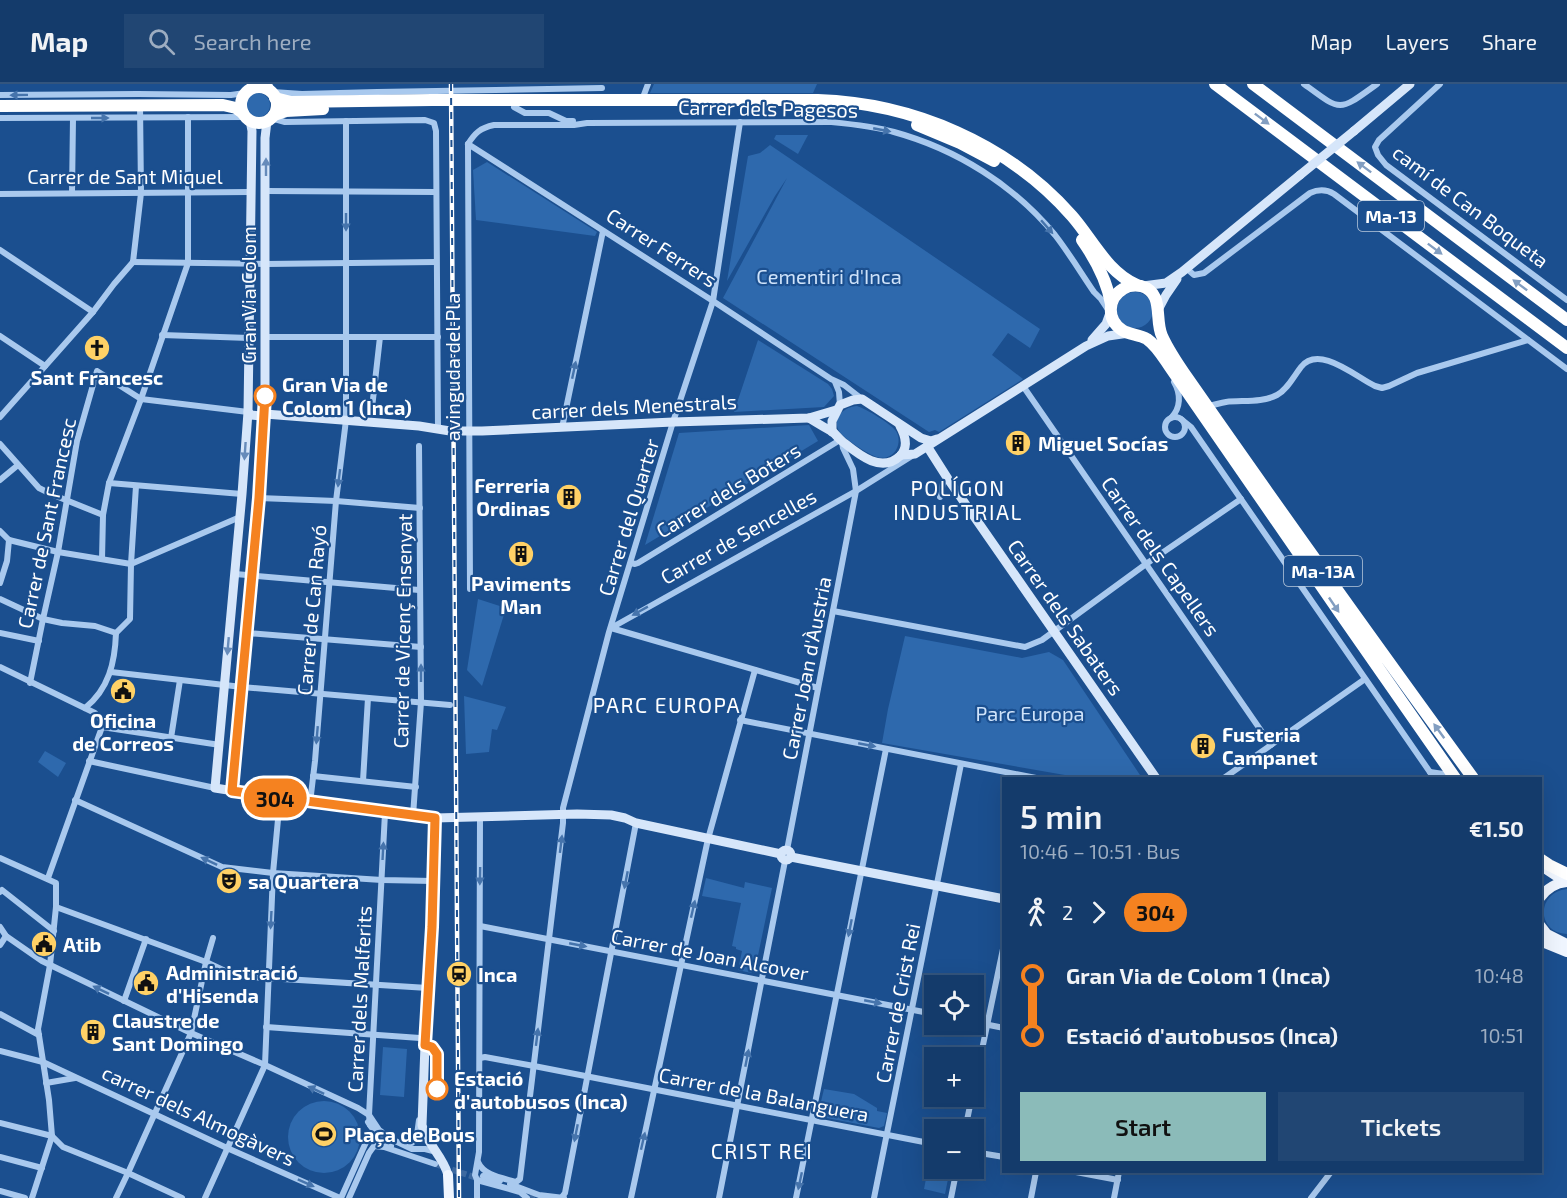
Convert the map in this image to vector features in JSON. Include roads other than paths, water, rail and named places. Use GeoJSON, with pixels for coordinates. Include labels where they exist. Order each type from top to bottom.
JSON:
{"type":"FeatureCollection","features":[{"type":"Feature","properties":{"kind":"highway","name":"Ma-13"},"geometry":{"type":"LineString","coordinates":[[1215,84],[1567,348]]}},
{"type":"Feature","properties":{"kind":"highway","name":"Ma-13"},"geometry":{"type":"LineString","coordinates":[[1253,84],[1567,320]]}},
{"type":"Feature","properties":{"kind":"highway"},"geometry":{"type":"LineString","coordinates":[[0,106],[223,105],[236,102],[248,91],[261,86],[295,106],[514,107],[602,95],[642,100],[846,101],[885,108],[937,123],[1007,160],[1054,197],[1072,216],[1114,271],[1126,281],[1147,289],[1155,296],[1158,313],[1154,323],[1148,329],[1131,333],[1119,328],[1112,319],[1106,282],[1092,255],[1056,210],[997,163],[930,129],[889,117],[832,108],[602,95],[392,100],[295,106],[259,123],[236,108],[223,105]]}},
{"type":"Feature","properties":{"kind":"highway"},"geometry":{"type":"LineString","coordinates":[[247,117],[241,107],[248,91]]}},
{"type":"Feature","properties":{"kind":"highway"},"geometry":{"type":"LineString","coordinates":[[271,91],[277,107],[271,118]]}},
{"type":"Feature","properties":{"kind":"highway"},"geometry":{"type":"LineString","coordinates":[[1110,309],[1113,298],[1122,289],[1139,286]]}},
{"type":"Feature","properties":{"kind":"highway","name":"Ma-13A"},"geometry":{"type":"LineString","coordinates":[[1158,313],[1163,340],[1177,362],[1298,536],[1472,777]]}},
{"type":"Feature","properties":{"kind":"highway","name":"Ma-13A"},"geometry":{"type":"LineString","coordinates":[[1131,333],[1150,341],[1159,352],[1454,777]]}},
{"type":"Feature","properties":{"kind":"highway"},"geometry":{"type":"LineString","coordinates":[[1542,860],[1567,874]]}},
{"type":"Feature","properties":{"kind":"main road"},"geometry":{"type":"LineString","coordinates":[[1139,286],[1166,283],[1184,270],[1410,84]]}},
{"type":"Feature","properties":{"kind":"main road","name":"Gran Via Colom"},"geometry":{"type":"LineString","coordinates":[[215,788],[248,412],[252,131],[247,117]]}},
{"type":"Feature","properties":{"kind":"main road","name":"Gran Via Colom"},"geometry":{"type":"LineString","coordinates":[[232,791],[265,414],[266,128],[271,118]]}},
{"type":"Feature","properties":{"kind":"main road"},"geometry":{"type":"LineString","coordinates":[[1158,313],[1168,291],[1184,270]]}},
{"type":"Feature","properties":{"kind":"main road","name":"Carrer de Sencelles"},"geometry":{"type":"LineString","coordinates":[[1086,346],[1103,328],[1108,320],[1110,309]]}},
{"type":"Feature","properties":{"kind":"main road","name":"Carrer de Sencelles"},"geometry":{"type":"LineString","coordinates":[[915,454],[1086,346],[1108,336],[1131,333]]}},
{"type":"Feature","properties":{"kind":"main road"},"geometry":{"type":"LineString","coordinates":[[832,432],[832,421],[838,407],[853,400],[862,399],[921,438],[931,441],[942,437]]}},
{"type":"Feature","properties":{"kind":"main road","name":"carrer dels Menestrals"},"geometry":{"type":"LineString","coordinates":[[248,412],[251,416],[265,414],[464,431],[809,418],[838,407]]}},
{"type":"Feature","properties":{"kind":"main road"},"geometry":{"type":"LineString","coordinates":[[809,418],[876,463],[885,464],[897,458],[915,454]]}},
{"type":"Feature","properties":{"kind":"main road"},"geometry":{"type":"LineString","coordinates":[[897,458],[904,449],[905,436],[899,424]]}},
{"type":"Feature","properties":{"kind":"main road","name":"Carrer dels Sabaters"},"geometry":{"type":"LineString","coordinates":[[927,447],[1155,777]]}},
{"type":"Feature","properties":{"kind":"main road"},"geometry":{"type":"LineString","coordinates":[[215,788],[310,803],[435,818],[611,815],[636,823],[786,856],[1002,899]]}},
{"type":"Feature","properties":{"kind":"main road"},"geometry":{"type":"LineString","coordinates":[[435,818],[422,1111],[423,1130],[436,1159],[444,1162],[448,1175],[449,1198]]}},
{"type":"Feature","properties":{"kind":"main road"},"geometry":{"type":"LineString","coordinates":[[1542,866],[1567,882]]}},
{"type":"Feature","properties":{"kind":"main road"},"geometry":{"type":"LineString","coordinates":[[1542,896],[1552,886],[1567,882]]}},
{"type":"Feature","properties":{"kind":"main road"},"geometry":{"type":"LineString","coordinates":[[1542,928],[1554,939]]}},
{"type":"Feature","properties":{"kind":"main road"},"geometry":{"type":"LineString","coordinates":[[1542,935],[1567,943]]}},
{"type":"Feature","properties":{"kind":"main road"},"geometry":{"type":"LineString","coordinates":[[1542,942],[1567,952]]}},
{"type":"Feature","properties":{"kind":"street"},"geometry":{"type":"LineString","coordinates":[[642,100],[648,84]]}},
{"type":"Feature","properties":{"kind":"street"},"geometry":{"type":"LineString","coordinates":[[1304,84],[1337,106],[1349,104],[1377,84]]}},
{"type":"Feature","properties":{"kind":"street","name":"camí de Can Boqueta"},"geometry":{"type":"LineString","coordinates":[[1440,84],[1379,140],[1375,147],[1378,155],[1386,165],[1567,300]]}},
{"type":"Feature","properties":{"kind":"street"},"geometry":{"type":"LineString","coordinates":[[0,118],[73,118],[248,91]]}},
{"type":"Feature","properties":{"kind":"street"},"geometry":{"type":"LineString","coordinates":[[271,91],[302,94],[377,92],[602,95]]}},
{"type":"Feature","properties":{"kind":"street"},"geometry":{"type":"LineString","coordinates":[[377,92],[392,100]]}},
{"type":"Feature","properties":{"kind":"street"},"geometry":{"type":"LineString","coordinates":[[0,95],[140,106],[188,117],[247,117]]}},
{"type":"Feature","properties":{"kind":"street"},"geometry":{"type":"LineString","coordinates":[[0,417],[134,262],[141,193],[140,106]]}},
{"type":"Feature","properties":{"kind":"street"},"geometry":{"type":"LineString","coordinates":[[514,107],[525,113],[549,113],[566,121],[585,123]]}},
{"type":"Feature","properties":{"kind":"street"},"geometry":{"type":"LineString","coordinates":[[102,559],[102,515],[109,483],[188,263],[188,117]]}},
{"type":"Feature","properties":{"kind":"street"},"geometry":{"type":"LineString","coordinates":[[72,193],[73,118]]}},
{"type":"Feature","properties":{"kind":"street"},"geometry":{"type":"LineString","coordinates":[[271,118],[285,122],[425,120],[434,123],[436,131],[438,429]]}},
{"type":"Feature","properties":{"kind":"street","name":"Carrer de Can Rayó"},"geometry":{"type":"LineString","coordinates":[[310,803],[336,501],[346,420],[346,121]]}},
{"type":"Feature","properties":{"kind":"street","name":"Carrer del Quarter"},"geometry":{"type":"LineString","coordinates":[[478,1162],[486,1172],[516,1182],[520,1179],[563,808],[611,628],[673,422],[713,301],[740,122]]}},
{"type":"Feature","properties":{"kind":"street","name":"Carrer dels Pagesos"},"geometry":{"type":"LineString","coordinates":[[468,144],[483,127],[494,125],[830,122],[893,132],[935,146],[973,165],[999,182],[1026,205],[1056,236],[1094,292],[1110,309]]}},
{"type":"Feature","properties":{"kind":"street","name":"Carrer Ferrers"},"geometry":{"type":"LineString","coordinates":[[468,144],[844,385],[862,399]]}},
{"type":"Feature","properties":{"kind":"street","name":"avinguda del Pla"},"geometry":{"type":"LineString","coordinates":[[468,144],[470,361],[464,431],[470,589]]}},
{"type":"Feature","properties":{"kind":"street"},"geometry":{"type":"LineString","coordinates":[[1184,270],[1194,274],[1204,273],[1310,194],[1321,190],[1328,191],[1567,369]]}},
{"type":"Feature","properties":{"kind":"street"},"geometry":{"type":"LineString","coordinates":[[266,191],[436,192]]}},
{"type":"Feature","properties":{"kind":"street","name":"Carrer de Sant Miquel"},"geometry":{"type":"LineString","coordinates":[[0,194],[250,192]]}},
{"type":"Feature","properties":{"kind":"street"},"geometry":{"type":"LineString","coordinates":[[562,428],[603,231]]}},
{"type":"Feature","properties":{"kind":"street"},"geometry":{"type":"LineString","coordinates":[[0,250],[93,312]]}},
{"type":"Feature","properties":{"kind":"street"},"geometry":{"type":"LineString","coordinates":[[134,262],[266,264],[436,262]]}},
{"type":"Feature","properties":{"kind":"street"},"geometry":{"type":"LineString","coordinates":[[162,335],[249,338]]}},
{"type":"Feature","properties":{"kind":"street"},"geometry":{"type":"LineString","coordinates":[[0,336],[45,366]]}},
{"type":"Feature","properties":{"kind":"street"},"geometry":{"type":"LineString","coordinates":[[265,337],[438,338]]}},
{"type":"Feature","properties":{"kind":"street"},"geometry":{"type":"LineString","coordinates":[[372,408],[380,337]]}},
{"type":"Feature","properties":{"kind":"street"},"geometry":{"type":"LineString","coordinates":[[1207,406],[1276,396],[1304,364],[1312,359],[1328,360],[1375,387],[1382,388],[1417,373],[1528,340]]}},
{"type":"Feature","properties":{"kind":"street"},"geometry":{"type":"LineString","coordinates":[[1159,352],[1179,393],[1177,412],[1167,422],[1165,428],[1167,434],[1172,440],[1187,435],[1199,440]]}},
{"type":"Feature","properties":{"kind":"street","name":"Carrer de Sant Francesc"},"geometry":{"type":"LineString","coordinates":[[30,683],[58,552],[77,441],[97,371],[141,399]]}},
{"type":"Feature","properties":{"kind":"street"},"geometry":{"type":"LineString","coordinates":[[836,382],[839,392],[838,407]]}},
{"type":"Feature","properties":{"kind":"street","name":"Carrer dels Capellers"},"geometry":{"type":"LineString","coordinates":[[1023,386],[1271,745]]}},
{"type":"Feature","properties":{"kind":"street"},"geometry":{"type":"LineString","coordinates":[[141,399],[248,412]]}},
{"type":"Feature","properties":{"kind":"street"},"geometry":{"type":"LineString","coordinates":[[1171,418],[1187,422],[1432,776],[1454,777]]}},
{"type":"Feature","properties":{"kind":"street"},"geometry":{"type":"LineString","coordinates":[[1180,436],[1185,428],[1181,419]]}},
{"type":"Feature","properties":{"kind":"street"},"geometry":{"type":"LineString","coordinates":[[841,441],[853,469],[856,491]]}},
{"type":"Feature","properties":{"kind":"street","name":"Carrer dels Boters"},"geometry":{"type":"LineString","coordinates":[[631,563],[638,563],[841,441]]}},
{"type":"Feature","properties":{"kind":"street"},"geometry":{"type":"LineString","coordinates":[[0,444],[39,488],[102,515]]}},
{"type":"Feature","properties":{"kind":"street","name":"Carrer de Vicenç Ensenyat"},"geometry":{"type":"LineString","coordinates":[[413,816],[421,702],[419,446]]}},
{"type":"Feature","properties":{"kind":"street","name":"Carrer de Sencelles"},"geometry":{"type":"LineString","coordinates":[[611,628],[856,491],[915,454]]}},
{"type":"Feature","properties":{"kind":"street","name":"Carrer de Sencelles"},"geometry":{"type":"LineString","coordinates":[[883,475],[897,458]]}},
{"type":"Feature","properties":{"kind":"street"},"geometry":{"type":"LineString","coordinates":[[0,480],[18,465]]}},
{"type":"Feature","properties":{"kind":"street"},"geometry":{"type":"LineString","coordinates":[[940,497],[943,483],[948,479]]}},
{"type":"Feature","properties":{"kind":"street"},"geometry":{"type":"LineString","coordinates":[[109,483],[242,494]]}},
{"type":"Feature","properties":{"kind":"street"},"geometry":{"type":"LineString","coordinates":[[86,708],[99,694],[111,672],[116,633],[130,619],[136,486]]}},
{"type":"Feature","properties":{"kind":"street","name":"Carrer Joan d'Àustria"},"geometry":{"type":"LineString","coordinates":[[719,1198],[856,491]]}},
{"type":"Feature","properties":{"kind":"street"},"geometry":{"type":"LineString","coordinates":[[259,498],[420,508]]}},
{"type":"Feature","properties":{"kind":"street"},"geometry":{"type":"LineString","coordinates":[[833,611],[1025,647],[1042,640],[1146,564],[1241,499]]}},
{"type":"Feature","properties":{"kind":"street"},"geometry":{"type":"LineString","coordinates":[[0,531],[9,540],[58,552],[131,564],[240,517]]}},
{"type":"Feature","properties":{"kind":"street"},"geometry":{"type":"LineString","coordinates":[[0,583],[7,561],[9,540]]}},
{"type":"Feature","properties":{"kind":"street"},"geometry":{"type":"LineString","coordinates":[[235,574],[419,591]]}},
{"type":"Feature","properties":{"kind":"street"},"geometry":{"type":"LineString","coordinates":[[0,599],[43,619],[62,623],[81,623],[116,633]]}},
{"type":"Feature","properties":{"kind":"street"},"geometry":{"type":"LineString","coordinates":[[611,628],[818,688]]}},
{"type":"Feature","properties":{"kind":"street"},"geometry":{"type":"LineString","coordinates":[[0,633],[39,641]]}},
{"type":"Feature","properties":{"kind":"street"},"geometry":{"type":"LineString","coordinates":[[247,633],[421,647]]}},
{"type":"Feature","properties":{"kind":"street"},"geometry":{"type":"LineString","coordinates":[[0,668],[86,708],[99,716],[102,722],[48,878]]}},
{"type":"Feature","properties":{"kind":"street"},"geometry":{"type":"LineString","coordinates":[[631,1198],[708,839],[755,670]]}},
{"type":"Feature","properties":{"kind":"street"},"geometry":{"type":"LineString","coordinates":[[111,672],[242,687],[450,705]]}},
{"type":"Feature","properties":{"kind":"street"},"geometry":{"type":"LineString","coordinates":[[1225,777],[1365,679]]}},
{"type":"Feature","properties":{"kind":"street"},"geometry":{"type":"LineString","coordinates":[[171,738],[180,680]]}},
{"type":"Feature","properties":{"kind":"street"},"geometry":{"type":"LineString","coordinates":[[363,781],[368,698]]}},
{"type":"Feature","properties":{"kind":"street"},"geometry":{"type":"LineString","coordinates":[[740,720],[1031,777]]}},
{"type":"Feature","properties":{"kind":"street"},"geometry":{"type":"LineString","coordinates":[[102,727],[220,746]]}},
{"type":"Feature","properties":{"kind":"street"},"geometry":{"type":"LineString","coordinates":[[796,1198],[886,749]]}},
{"type":"Feature","properties":{"kind":"street"},"geometry":{"type":"LineString","coordinates":[[89,761],[215,788]]}},
{"type":"Feature","properties":{"kind":"street","name":"Carrer de Crist Rei"},"geometry":{"type":"LineString","coordinates":[[874,1198],[961,764]]}},
{"type":"Feature","properties":{"kind":"street"},"geometry":{"type":"LineString","coordinates":[[313,776],[416,787]]}},
{"type":"Feature","properties":{"kind":"street"},"geometry":{"type":"LineString","coordinates":[[205,1198],[265,1065],[273,873],[280,798]]}},
{"type":"Feature","properties":{"kind":"street"},"geometry":{"type":"LineString","coordinates":[[75,800],[222,867],[273,873],[433,881]]}},
{"type":"Feature","properties":{"kind":"street","name":"Carrer dels Malferits"},"geometry":{"type":"LineString","coordinates":[[370,1125],[385,813]]}},
{"type":"Feature","properties":{"kind":"street"},"geometry":{"type":"LineString","coordinates":[[480,817],[480,1058],[478,1162],[475,1175],[520,1192],[527,1198]]}},
{"type":"Feature","properties":{"kind":"street"},"geometry":{"type":"LineString","coordinates":[[480,1178],[525,1189],[536,1196],[563,1198],[636,823]]}},
{"type":"Feature","properties":{"kind":"street"},"geometry":{"type":"LineString","coordinates":[[0,858],[56,883],[56,908],[50,965],[38,1029],[52,1136],[32,1198]]}},
{"type":"Feature","properties":{"kind":"street"},"geometry":{"type":"LineString","coordinates":[[0,892],[2,890],[54,931]]}},
{"type":"Feature","properties":{"kind":"street"},"geometry":{"type":"LineString","coordinates":[[56,908],[146,939],[236,976],[428,988]]}},
{"type":"Feature","properties":{"kind":"street","name":"Carrer de Joan Alcover"},"geometry":{"type":"LineString","coordinates":[[480,926],[924,1012]]}},
{"type":"Feature","properties":{"kind":"street"},"geometry":{"type":"LineString","coordinates":[[0,927],[6,936],[42,961],[369,1115],[379,1130],[391,1139],[412,1149],[431,1149],[436,1159]]}},
{"type":"Feature","properties":{"kind":"street"},"geometry":{"type":"LineString","coordinates":[[0,945],[6,936]]}},
{"type":"Feature","properties":{"kind":"street"},"geometry":{"type":"LineString","coordinates":[[116,1198],[191,1033],[213,938]]}},
{"type":"Feature","properties":{"kind":"street"},"geometry":{"type":"LineString","coordinates":[[124,1001],[146,939]]}},
{"type":"Feature","properties":{"kind":"street"},"geometry":{"type":"LineString","coordinates":[[982,1047],[1002,953]]}},
{"type":"Feature","properties":{"kind":"street"},"geometry":{"type":"LineString","coordinates":[[0,1014],[39,1035]]}},
{"type":"Feature","properties":{"kind":"street"},"geometry":{"type":"LineString","coordinates":[[984,1024],[1002,1028]]}},
{"type":"Feature","properties":{"kind":"street"},"geometry":{"type":"LineString","coordinates":[[266,1027],[374,1036],[420,1038],[425,1036]]}},
{"type":"Feature","properties":{"kind":"street","name":"carrer dels Almogàvers"},"geometry":{"type":"LineString","coordinates":[[0,1051],[44,1062],[227,1148],[341,1198]]}},
{"type":"Feature","properties":{"kind":"street","name":"Carrer de la Balanguera"},"geometry":{"type":"LineString","coordinates":[[480,1058],[485,1057],[587,1076],[924,1142]]}},
{"type":"Feature","properties":{"kind":"street"},"geometry":{"type":"LineString","coordinates":[[46,1083],[77,1078]]}},
{"type":"Feature","properties":{"kind":"street"},"geometry":{"type":"LineString","coordinates":[[361,1111],[378,1137],[392,1146],[436,1159]]}},
{"type":"Feature","properties":{"kind":"street"},"geometry":{"type":"LineString","coordinates":[[399,1142],[412,1143],[416,1138],[422,1111]]}},
{"type":"Feature","properties":{"kind":"street"},"geometry":{"type":"LineString","coordinates":[[0,1123],[52,1136],[63,1147],[182,1198]]}},
{"type":"Feature","properties":{"kind":"street"},"geometry":{"type":"LineString","coordinates":[[341,1198],[367,1140],[371,1136],[378,1137]]}},
{"type":"Feature","properties":{"kind":"street"},"geometry":{"type":"LineString","coordinates":[[349,1198],[371,1148],[374,1146],[436,1159]]}},
{"type":"Feature","properties":{"kind":"street"},"geometry":{"type":"LineString","coordinates":[[984,1154],[1002,1157]]}},
{"type":"Feature","properties":{"kind":"street"},"geometry":{"type":"LineString","coordinates":[[0,1157],[42,1168]]}},
{"type":"Feature","properties":{"kind":"street"},"geometry":{"type":"LineString","coordinates":[[1031,1198],[1036,1173]]}},
{"type":"Feature","properties":{"kind":"street"},"geometry":{"type":"LineString","coordinates":[[1081,1173],[1118,1180]]}},
{"type":"Feature","properties":{"kind":"street"},"geometry":{"type":"LineString","coordinates":[[1114,1198],[1119,1173]]}},
{"type":"Feature","properties":{"kind":"street"},"geometry":{"type":"LineString","coordinates":[[1311,1198],[1329,1173]]}},
{"type":"Feature","properties":{"kind":"street"},"geometry":{"type":"LineString","coordinates":[[477,1198],[480,1178]]}},
{"type":"Feature","properties":{"kind":"street"},"geometry":{"type":"LineString","coordinates":[[951,1198],[955,1179]]}},
{"type":"Feature","properties":{"kind":"street"},"geometry":{"type":"LineString","coordinates":[[0,1191],[25,1198]]}},
{"type":"Feature","properties":{"kind":"tunnel"},"geometry":{"type":"LineString","coordinates":[[435,1164],[480,1179]]}},
{"type":"Feature","properties":{"kind":"tunnel"},"geometry":{"type":"LineString","coordinates":[[521,1193],[537,1198]]}},
{"type":"Feature","properties":{"kind":"railway"},"geometry":{"type":"LineString","coordinates":[[451,84],[459,1198]]}},
{"type":"Feature","properties":{"kind":"place","name":"Sant Francesc"},"geometry":{"type":"Point","coordinates":[97,348]}},
{"type":"Feature","properties":{"kind":"place","name":"Gran Via de Colom 1 (Inca)"},"geometry":{"type":"Point","coordinates":[265,396]}},
{"type":"Feature","properties":{"kind":"place","name":"Miguel Socías"},"geometry":{"type":"Point","coordinates":[1018,443]}},
{"type":"Feature","properties":{"kind":"place","name":"Ferreria Ordinas"},"geometry":{"type":"Point","coordinates":[569,497]}},
{"type":"Feature","properties":{"kind":"place","name":"Paviments Man"},"geometry":{"type":"Point","coordinates":[521,554]}},
{"type":"Feature","properties":{"kind":"place","name":"Oficina de Correos"},"geometry":{"type":"Point","coordinates":[123,691]}},
{"type":"Feature","properties":{"kind":"place","name":"Fusteria Campanet"},"geometry":{"type":"Point","coordinates":[1203,746]}},
{"type":"Feature","properties":{"kind":"place","name":"sa Quartera"},"geometry":{"type":"Point","coordinates":[229,881]}},
{"type":"Feature","properties":{"kind":"place","name":"Atib"},"geometry":{"type":"Point","coordinates":[44,944]}},
{"type":"Feature","properties":{"kind":"place","name":"Inca"},"geometry":{"type":"Point","coordinates":[459,974]}},
{"type":"Feature","properties":{"kind":"place","name":"Administració d'Hisenda"},"geometry":{"type":"Point","coordinates":[146,983]}},
{"type":"Feature","properties":{"kind":"place","name":"Claustre de Sant Domingo"},"geometry":{"type":"Point","coordinates":[93,1032]}},
{"type":"Feature","properties":{"kind":"place","name":"Estació d'autobusos (Inca)"},"geometry":{"type":"Point","coordinates":[437,1089]}},
{"type":"Feature","properties":{"kind":"place","name":"Plaça de Bous"},"geometry":{"type":"Point","coordinates":[324,1134]}},
{"type":"Feature","properties":{"kind":"district","name":"POLÍGON INDUSTRIAL"},"geometry":{"type":"Point","coordinates":[958,499]}},
{"type":"Feature","properties":{"kind":"district","name":"PARC EUROPA"},"geometry":{"type":"Point","coordinates":[667,704]}},
{"type":"Feature","properties":{"kind":"district","name":"CRIST REI"},"geometry":{"type":"Point","coordinates":[762,1150]}},
{"type":"Feature","properties":{"kind":"park label","name":"Cementiri d'Inca"},"geometry":{"type":"Point","coordinates":[829,276]}},
{"type":"Feature","properties":{"kind":"park label","name":"Parc Europa"},"geometry":{"type":"Point","coordinates":[1030,713]}}]}
